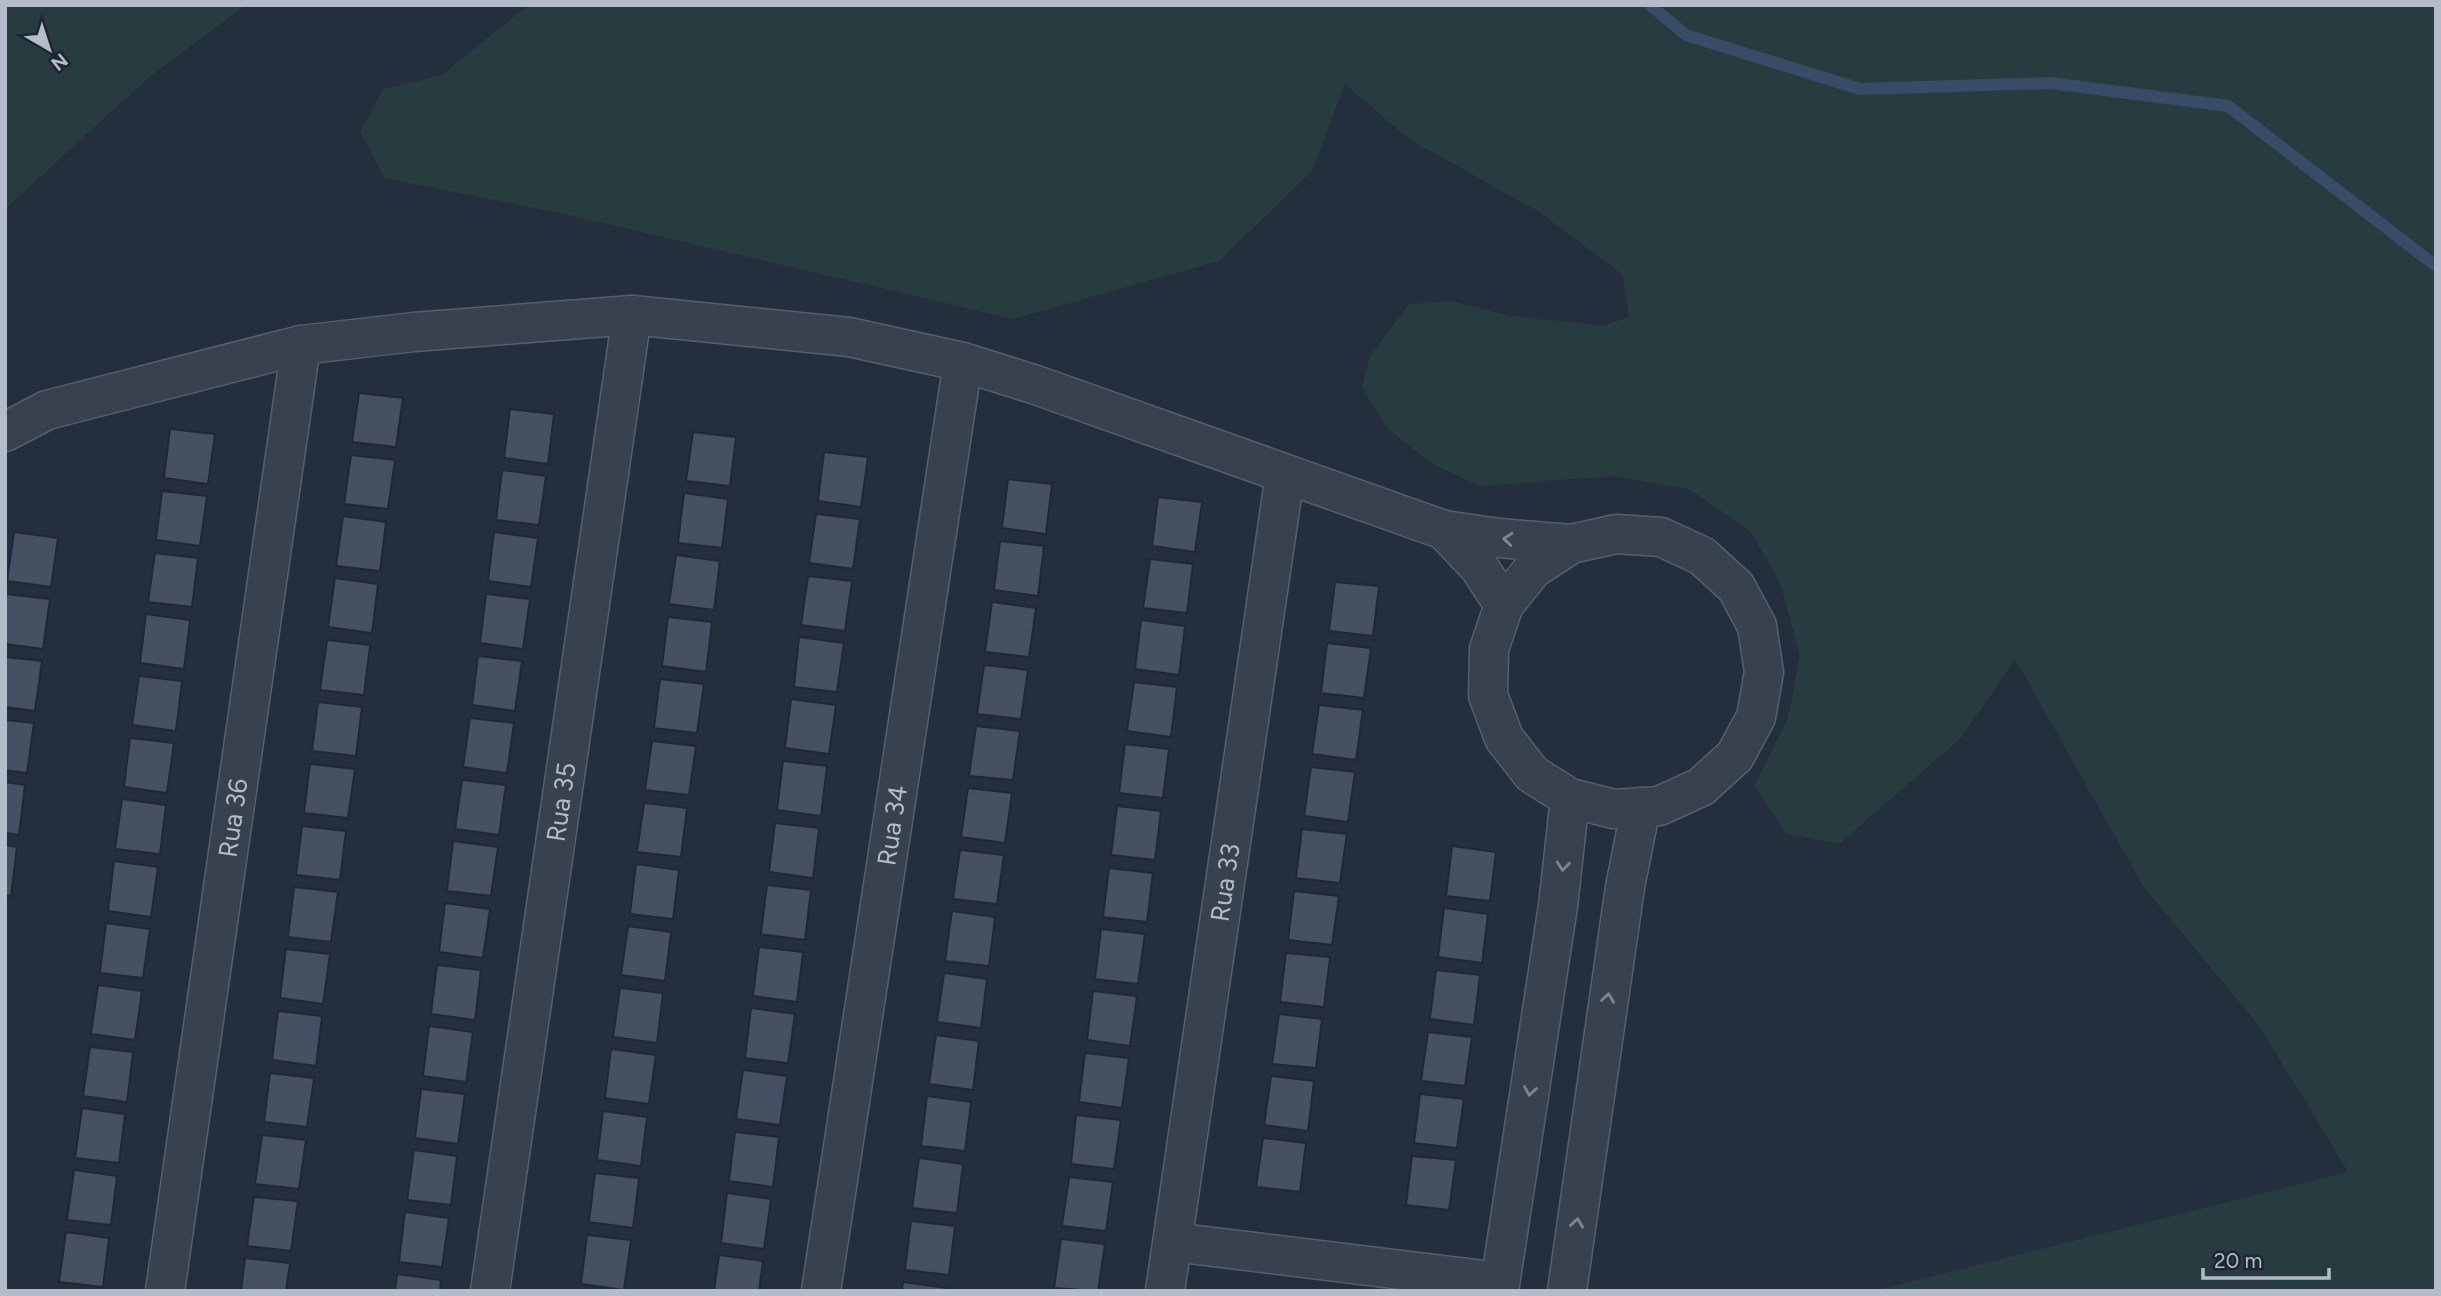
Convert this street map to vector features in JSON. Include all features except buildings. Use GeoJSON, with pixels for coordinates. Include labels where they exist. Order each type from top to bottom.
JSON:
{"type":"FeatureCollection","features":[{"type":"Feature","properties":{"kind":"street"},"geometry":{"type":"LineString","coordinates":[[5,432],[47,410],[301,345],[414,332],[632,315],[849,337],[963,362],[1036,385],[1444,530],[1572,544],[1616,534],[1661,537],[1702,556],[1735,587],[1757,626],[1764,672],[1756,717],[1735,756],[1701,787],[1659,806],[1614,809],[1570,799],[1532,774],[1504,738],[1492,706],[1489,695],[1489,649],[1504,606],[1533,569],[1572,544]]}},
{"type":"Feature","properties":{"kind":"street","name":"Rua 35"},"geometry":{"type":"LineString","coordinates":[[490,1291],[632,315]]}},
{"type":"Feature","properties":{"kind":"street","name":"Rua 36"},"geometry":{"type":"LineString","coordinates":[[165,1291],[301,345]]}},
{"type":"Feature","properties":{"kind":"street","name":"Rua 34"},"geometry":{"type":"LineString","coordinates":[[821,1291],[963,362]]}},
{"type":"Feature","properties":{"kind":"street","name":"Rua 33"},"geometry":{"type":"LineString","coordinates":[[1166,1291],[1285,475]]}},
{"type":"Feature","properties":{"kind":"street"},"geometry":{"type":"LineString","coordinates":[[1444,530],[1479,567],[1504,606]]}},
{"type":"Feature","properties":{"kind":"street"},"geometry":{"type":"LineString","coordinates":[[1173,1242],[1500,1286],[1558,906],[1570,799]]}},
{"type":"Feature","properties":{"kind":"street"},"geometry":{"type":"LineString","coordinates":[[1567,1291],[1620,914],[1641,807]]}},
{"type":"Feature","properties":{"kind":"green space"},"geometry":{"type":"Polygon","coordinates":[[[5,5],[246,5],[148,78],[5,209],[5,5]]]}},
{"type":"Feature","properties":{"kind":"green space"},"geometry":{"type":"Polygon","coordinates":[[[532,5],[2436,5],[2436,1291],[1874,1291],[2348,1172],[2260,1027],[2143,886],[2015,659],[1961,738],[1839,844],[1786,833],[1754,786],[1788,718],[1800,656],[1780,582],[1750,531],[1689,489],[1613,476],[1479,486],[1431,463],[1387,428],[1362,387],[1370,356],[1409,304],[1450,301],[1512,316],[1602,326],[1629,317],[1623,275],[1539,212],[1409,139],[1345,84],[1312,171],[1219,261],[1013,319],[569,215],[384,178],[360,131],[383,89],[442,75],[532,5]]]}},
{"type":"Feature","properties":{"kind":"waterway"},"geometry":{"type":"LineString","coordinates":[[1650,5],[1686,35],[1860,89],[2051,83],[2228,106],[2436,266]]}}]}
